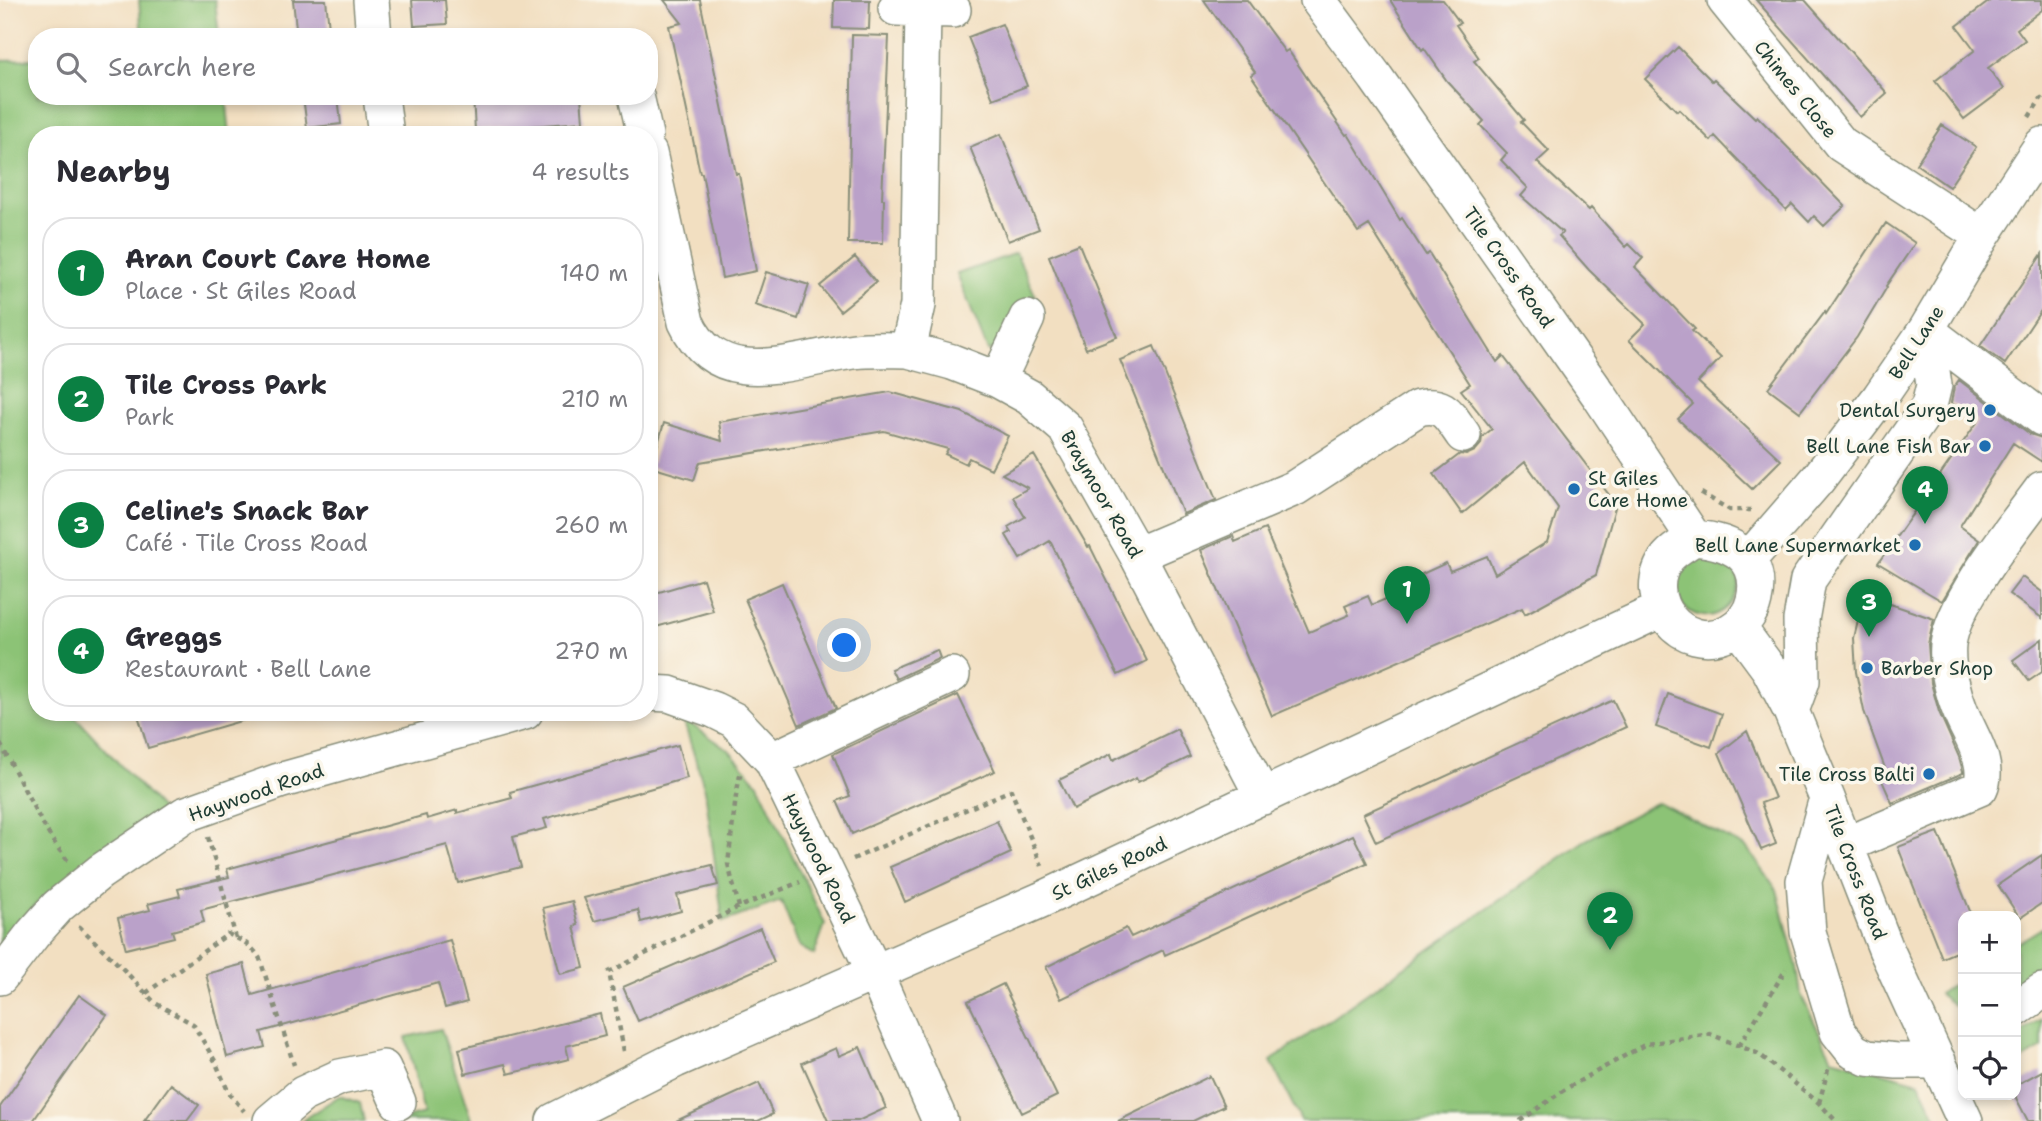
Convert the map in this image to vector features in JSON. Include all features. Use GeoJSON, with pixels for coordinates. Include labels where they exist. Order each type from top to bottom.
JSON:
{"type":"FeatureCollection","features":[{"type":"Feature","properties":{"kind":"street"},"geometry":{"type":"LineString","coordinates":[[371,0],[373,28]]}},
{"type":"Feature","properties":{"kind":"street","name":"Tile Cross Road"},"geometry":{"type":"LineString","coordinates":[[1318,0],[1601,398],[1694,538]]}},
{"type":"Feature","properties":{"kind":"street","name":"Chimes Close"},"geometry":{"type":"LineString","coordinates":[[1724,0],[1841,144],[1982,236]]}},
{"type":"Feature","properties":{"kind":"street"},"geometry":{"type":"LineString","coordinates":[[908,350],[918,304],[924,9]]}},
{"type":"Feature","properties":{"kind":"street"},"geometry":{"type":"LineString","coordinates":[[382,105],[385,126]]}},
{"type":"Feature","properties":{"kind":"street"},"geometry":{"type":"LineString","coordinates":[[638,105],[643,126]]}},
{"type":"Feature","properties":{"kind":"street","name":"Bell Lane"},"geometry":{"type":"LineString","coordinates":[[1748,560],[1818,479],[1926,330],[1982,236],[2035,133]]}},
{"type":"Feature","properties":{"kind":"street","name":"Braymoor Road"},"geometry":{"type":"LineString","coordinates":[[658,194],[686,322],[694,340],[712,355],[736,366],[759,368],[855,351],[908,350],[952,362],[998,380],[1029,397],[1065,428],[1137,555],[1264,797]]}},
{"type":"Feature","properties":{"kind":"street"},"geometry":{"type":"LineString","coordinates":[[998,380],[1027,318]]}},
{"type":"Feature","properties":{"kind":"street"},"geometry":{"type":"LineString","coordinates":[[1926,330],[2042,418]]}},
{"type":"Feature","properties":{"kind":"street"},"geometry":{"type":"LineString","coordinates":[[1791,711],[1802,681],[1801,620],[1808,580],[1929,406],[1934,385],[1926,330]]}},
{"type":"Feature","properties":{"kind":"street"},"geometry":{"type":"LineString","coordinates":[[1137,555],[1295,488],[1419,408],[1438,406],[1463,435]]}},
{"type":"Feature","properties":{"kind":"street"},"geometry":{"type":"LineString","coordinates":[[1846,845],[1980,788],[1985,778],[1981,760],[1958,705],[1949,666],[1948,644],[1961,605],[2042,489]]}},
{"type":"Feature","properties":{"kind":"street"},"geometry":{"type":"LineString","coordinates":[[1694,538],[1724,542],[1734,547],[1748,560],[1755,580],[1755,597],[1748,614],[1738,627],[1712,637],[1684,633],[1670,622],[1662,609],[1657,585],[1661,570],[1674,551],[1694,538]]}},
{"type":"Feature","properties":{"kind":"street","name":"St Giles Road"},"geometry":{"type":"LineString","coordinates":[[554,1121],[675,1060],[1041,900],[1662,609]]}},
{"type":"Feature","properties":{"kind":"street","name":"Tile Cross Road"},"geometry":{"type":"LineString","coordinates":[[1738,627],[1769,669],[1791,711],[1828,798],[1886,949],[1951,1052],[1965,1121]]}},
{"type":"Feature","properties":{"kind":"street"},"geometry":{"type":"LineString","coordinates":[[760,748],[952,675]]}},
{"type":"Feature","properties":{"kind":"street","name":"Haywood Road"},"geometry":{"type":"LineString","coordinates":[[658,693],[669,694],[734,720],[760,748],[875,973],[940,1121]]}},
{"type":"Feature","properties":{"kind":"street","name":"Haywood Road"},"geometry":{"type":"LineString","coordinates":[[0,977],[58,906],[184,815],[279,781],[486,721]]}},
{"type":"Feature","properties":{"kind":"street"},"geometry":{"type":"LineString","coordinates":[[1828,798],[1804,880],[1808,932],[1838,1032],[1853,1051],[1867,1058],[1897,1061],[1951,1052]]}},
{"type":"Feature","properties":{"kind":"street"},"geometry":{"type":"LineString","coordinates":[[2021,1006],[2042,991]]}},
{"type":"Feature","properties":{"kind":"street"},"geometry":{"type":"LineString","coordinates":[[259,1117],[340,1077],[383,1068],[398,1102]]}},
{"type":"Feature","properties":{"kind":"path"},"geometry":{"type":"LineString","coordinates":[[2035,133],[2042,97]]}},
{"type":"Feature","properties":{"kind":"path"},"geometry":{"type":"LineString","coordinates":[[1700,492],[1730,509],[1763,511]]}},
{"type":"Feature","properties":{"kind":"path"},"geometry":{"type":"LineString","coordinates":[[0,744],[54,844],[87,883]]}},
{"type":"Feature","properties":{"kind":"path"},"geometry":{"type":"LineString","coordinates":[[739,906],[728,864],[736,796],[760,748]]}},
{"type":"Feature","properties":{"kind":"path"},"geometry":{"type":"LineString","coordinates":[[200,809],[236,938]]}},
{"type":"Feature","properties":{"kind":"path"},"geometry":{"type":"LineString","coordinates":[[58,906],[127,972],[155,1003],[193,1024],[215,1061],[229,1093],[259,1117]]}},
{"type":"Feature","properties":{"kind":"path"},"geometry":{"type":"LineString","coordinates":[[1739,1046],[1808,932]]}},
{"type":"Feature","properties":{"kind":"path"},"geometry":{"type":"LineString","coordinates":[[146,993],[228,934],[253,946],[260,959],[303,1094]]}},
{"type":"Feature","properties":{"kind":"path"},"geometry":{"type":"LineString","coordinates":[[1520,1121],[1567,1087],[1646,1044],[1710,1034],[1759,1054],[1836,1121]]}},
{"type":"Feature","properties":{"kind":"green space"},"geometry":{"type":"Polygon","coordinates":[[[139,0],[215,0],[218,28],[141,28],[139,0]]]}},
{"type":"Feature","properties":{"kind":"green space"},"geometry":{"type":"Polygon","coordinates":[[[28,59],[28,105],[227,105],[229,126],[28,126],[28,721],[79,721],[162,810],[35,905],[3,951],[0,949],[0,60],[28,59]]]}},
{"type":"Feature","properties":{"kind":"green space"},"geometry":{"type":"Polygon","coordinates":[[[1016,253],[1035,295],[1011,337],[997,348],[988,351],[957,274],[1016,253]]]}},
{"type":"Feature","properties":{"kind":"green space"},"geometry":{"type":"Polygon","coordinates":[[[1702,552],[1725,556],[1739,580],[1732,601],[1717,614],[1708,616],[1689,611],[1680,603],[1676,585],[1682,567],[1702,552]]]}},
{"type":"Feature","properties":{"kind":"green space"},"geometry":{"type":"Polygon","coordinates":[[[683,719],[729,750],[758,783],[825,924],[814,955],[799,946],[781,901],[723,922],[705,790],[683,719]]]}},
{"type":"Feature","properties":{"kind":"green space"},"geometry":{"type":"Polygon","coordinates":[[[1658,802],[1747,848],[1777,890],[1797,967],[1801,995],[1832,1058],[1919,1082],[1938,1121],[1301,1121],[1271,1061],[1584,841],[1658,802]]]}},
{"type":"Feature","properties":{"kind":"green space"},"geometry":{"type":"Polygon","coordinates":[[[2042,928],[2042,979],[2021,994],[2021,974],[2021,941],[2042,928]]]}},
{"type":"Feature","properties":{"kind":"green space"},"geometry":{"type":"Polygon","coordinates":[[[1958,981],[1958,1008],[1939,994],[1958,981]]]}},
{"type":"Feature","properties":{"kind":"green space"},"geometry":{"type":"Polygon","coordinates":[[[2042,1019],[2042,1048],[2021,1061],[2021,1037],[2021,1033],[2042,1019]]]}},
{"type":"Feature","properties":{"kind":"green space"},"geometry":{"type":"Polygon","coordinates":[[[441,1029],[471,1119],[395,1121],[424,1113],[406,1037],[441,1029]]]}},
{"type":"Feature","properties":{"kind":"green space"},"geometry":{"type":"Polygon","coordinates":[[[339,1096],[360,1103],[364,1121],[301,1121],[339,1096]]]}},
{"type":"Feature","properties":{"kind":"building"},"geometry":{"type":"Polygon","coordinates":[[[293,0],[326,0],[329,28],[296,28],[293,0]]]}},
{"type":"Feature","properties":{"kind":"building"},"geometry":{"type":"Polygon","coordinates":[[[412,0],[445,0],[447,24],[414,26],[412,0]]]}},
{"type":"Feature","properties":{"kind":"building"},"geometry":{"type":"Polygon","coordinates":[[[664,0],[700,0],[736,174],[739,174],[756,271],[722,278],[669,26],[682,23],[664,0]]]}},
{"type":"Feature","properties":{"kind":"building"},"geometry":{"type":"Polygon","coordinates":[[[834,0],[870,0],[869,29],[833,28],[834,0]]]}},
{"type":"Feature","properties":{"kind":"building"},"geometry":{"type":"Polygon","coordinates":[[[1204,0],[1247,0],[1285,52],[1288,50],[1346,135],[1348,134],[1400,220],[1402,218],[1426,255],[1429,253],[1497,362],[1503,356],[1616,504],[1596,575],[1525,614],[1522,608],[1272,716],[1201,550],[1233,536],[1235,542],[1265,529],[1309,632],[1349,615],[1345,606],[1368,596],[1372,605],[1426,582],[1422,574],[1446,563],[1450,571],[1487,556],[1495,574],[1547,542],[1558,508],[1525,462],[1462,514],[1434,474],[1460,454],[1466,455],[1475,451],[1481,444],[1482,437],[1492,429],[1461,390],[1470,384],[1369,225],[1358,232],[1251,75],[1255,72],[1204,0]]]}},
{"type":"Feature","properties":{"kind":"building"},"geometry":{"type":"Polygon","coordinates":[[[1390,0],[1443,0],[1460,23],[1456,25],[1479,58],[1474,61],[1524,120],[1521,122],[1549,151],[1537,162],[1589,210],[1591,208],[1626,247],[1629,244],[1643,258],[1635,267],[1695,329],[1692,331],[1721,358],[1698,382],[1781,460],[1752,489],[1678,419],[1693,404],[1629,340],[1645,324],[1589,270],[1559,236],[1563,233],[1521,196],[1528,188],[1501,160],[1507,153],[1480,125],[1484,121],[1447,81],[1424,48],[1422,50],[1390,0]]]}},
{"type":"Feature","properties":{"kind":"building"},"geometry":{"type":"Polygon","coordinates":[[[1756,0],[1805,0],[1887,93],[1860,117],[1756,0]]]}},
{"type":"Feature","properties":{"kind":"building"},"geometry":{"type":"Polygon","coordinates":[[[1991,0],[2042,0],[2042,10],[2017,29],[2025,40],[1988,68],[2004,89],[1964,119],[1935,81],[1975,50],[1957,26],[1991,0]]]}},
{"type":"Feature","properties":{"kind":"building"},"geometry":{"type":"Polygon","coordinates":[[[1002,24],[1027,86],[993,99],[968,37],[1002,24]]]}},
{"type":"Feature","properties":{"kind":"building"},"geometry":{"type":"Polygon","coordinates":[[[852,35],[889,36],[882,199],[883,243],[848,243],[852,35]]]}},
{"type":"Feature","properties":{"kind":"building"},"geometry":{"type":"Polygon","coordinates":[[[1678,47],[1712,81],[1714,79],[1755,118],[1757,116],[1845,206],[1824,226],[1814,216],[1809,222],[1792,204],[1786,210],[1715,136],[1711,141],[1645,79],[1678,47]]]}},
{"type":"Feature","properties":{"kind":"building"},"geometry":{"type":"Polygon","coordinates":[[[304,105],[339,105],[341,124],[307,126],[304,105]]]}},
{"type":"Feature","properties":{"kind":"building"},"geometry":{"type":"Polygon","coordinates":[[[474,105],[582,105],[583,122],[475,126],[474,105]]]}},
{"type":"Feature","properties":{"kind":"building"},"geometry":{"type":"Polygon","coordinates":[[[1942,125],[1976,147],[1949,187],[1916,164],[1942,125]]]}},
{"type":"Feature","properties":{"kind":"building"},"geometry":{"type":"Polygon","coordinates":[[[1001,134],[1039,229],[1008,241],[970,147],[1001,134]]]}},
{"type":"Feature","properties":{"kind":"building"},"geometry":{"type":"Polygon","coordinates":[[[1886,223],[1915,243],[1886,286],[1857,337],[1800,412],[1768,388],[1825,312],[1826,314],[1886,223]]]}},
{"type":"Feature","properties":{"kind":"building"},"geometry":{"type":"Polygon","coordinates":[[[1079,244],[1117,337],[1086,349],[1049,256],[1079,244]]]}},
{"type":"Feature","properties":{"kind":"building"},"geometry":{"type":"Polygon","coordinates":[[[2042,254],[2042,309],[2005,364],[1980,346],[2042,254]]]}},
{"type":"Feature","properties":{"kind":"building"},"geometry":{"type":"Polygon","coordinates":[[[855,257],[876,282],[840,311],[820,286],[855,257]]]}},
{"type":"Feature","properties":{"kind":"building"},"geometry":{"type":"Polygon","coordinates":[[[766,272],[809,285],[798,319],[755,305],[766,272]]]}},
{"type":"Feature","properties":{"kind":"building"},"geometry":{"type":"Polygon","coordinates":[[[1154,346],[1216,500],[1183,514],[1120,360],[1154,346]]]}},
{"type":"Feature","properties":{"kind":"building"},"geometry":{"type":"Polygon","coordinates":[[[1959,380],[2030,434],[2042,438],[2042,462],[2013,443],[1960,526],[1979,540],[1942,601],[1878,563],[1978,421],[1951,403],[1954,387],[1959,380]]]}},
{"type":"Feature","properties":{"kind":"building"},"geometry":{"type":"Polygon","coordinates":[[[890,392],[962,412],[1008,436],[991,469],[969,458],[966,464],[945,454],[948,449],[884,431],[700,462],[694,480],[658,469],[658,443],[664,423],[722,441],[719,422],[890,392]]]}},
{"type":"Feature","properties":{"kind":"building"},"geometry":{"type":"Polygon","coordinates":[[[1034,455],[1088,547],[1090,546],[1147,661],[1118,675],[1050,541],[1020,559],[1006,535],[1011,532],[1008,527],[1025,517],[1013,497],[1028,488],[1002,474],[1034,455]]]}},
{"type":"Feature","properties":{"kind":"building"},"geometry":{"type":"Polygon","coordinates":[[[2022,577],[2042,592],[2042,618],[2009,594],[2022,577]]]}},
{"type":"Feature","properties":{"kind":"building"},"geometry":{"type":"Polygon","coordinates":[[[703,579],[713,611],[658,626],[658,592],[703,579]]]}},
{"type":"Feature","properties":{"kind":"building"},"geometry":{"type":"Polygon","coordinates":[[[782,583],[836,708],[799,725],[745,599],[782,583]]]}},
{"type":"Feature","properties":{"kind":"building"},"geometry":{"type":"Polygon","coordinates":[[[1864,595],[1934,619],[1928,644],[1931,683],[1939,712],[1963,771],[1892,803],[1879,774],[1886,771],[1864,711],[1856,672],[1854,638],[1864,595]]]}},
{"type":"Feature","properties":{"kind":"building"},"geometry":{"type":"Polygon","coordinates":[[[2042,639],[2042,672],[2029,681],[2013,660],[2042,639]]]}},
{"type":"Feature","properties":{"kind":"building"},"geometry":{"type":"Polygon","coordinates":[[[937,650],[940,658],[896,679],[891,669],[937,650]]]}},
{"type":"Feature","properties":{"kind":"building"},"geometry":{"type":"Polygon","coordinates":[[[1668,694],[1722,714],[1711,747],[1656,727],[1668,694]]]}},
{"type":"Feature","properties":{"kind":"building"},"geometry":{"type":"Polygon","coordinates":[[[958,695],[995,771],[852,834],[837,801],[850,796],[833,754],[958,695]]]}},
{"type":"Feature","properties":{"kind":"building"},"geometry":{"type":"Polygon","coordinates":[[[1613,700],[1626,727],[1376,842],[1363,814],[1613,700]]]}},
{"type":"Feature","properties":{"kind":"building"},"geometry":{"type":"Polygon","coordinates":[[[140,721],[241,721],[148,748],[140,721]]]}},
{"type":"Feature","properties":{"kind":"building"},"geometry":{"type":"Polygon","coordinates":[[[1177,729],[1190,757],[1138,782],[1136,778],[1073,809],[1059,780],[1111,754],[1113,760],[1177,729]]]}},
{"type":"Feature","properties":{"kind":"building"},"geometry":{"type":"Polygon","coordinates":[[[1747,731],[1775,798],[1761,803],[1776,844],[1761,850],[1719,753],[1747,731]]]}},
{"type":"Feature","properties":{"kind":"building"},"geometry":{"type":"Polygon","coordinates":[[[678,745],[687,778],[544,819],[547,828],[513,837],[521,867],[458,883],[447,845],[201,910],[204,922],[172,931],[174,937],[126,949],[118,918],[150,910],[148,904],[180,896],[178,889],[229,877],[227,869],[426,815],[427,819],[512,798],[510,792],[678,745]]]}},
{"type":"Feature","properties":{"kind":"building"},"geometry":{"type":"Polygon","coordinates":[[[997,821],[1011,853],[905,902],[890,867],[997,821]]]}},
{"type":"Feature","properties":{"kind":"building"},"geometry":{"type":"Polygon","coordinates":[[[1938,832],[1970,911],[1958,911],[1958,951],[1942,958],[1898,847],[1938,832]]]}},
{"type":"Feature","properties":{"kind":"building"},"geometry":{"type":"Polygon","coordinates":[[[1353,835],[1367,863],[1165,955],[1163,950],[1061,999],[1046,967],[1126,928],[1131,937],[1353,835]]]}},
{"type":"Feature","properties":{"kind":"building"},"geometry":{"type":"Polygon","coordinates":[[[2042,855],[2042,903],[2021,917],[2021,911],[2015,911],[1998,885],[2042,855]]]}},
{"type":"Feature","properties":{"kind":"building"},"geometry":{"type":"Polygon","coordinates":[[[712,865],[718,885],[677,895],[681,911],[641,922],[638,910],[594,921],[584,898],[712,865]]]}},
{"type":"Feature","properties":{"kind":"building"},"geometry":{"type":"Polygon","coordinates":[[[572,901],[578,925],[574,926],[584,968],[560,974],[543,908],[572,901]]]}},
{"type":"Feature","properties":{"kind":"building"},"geometry":{"type":"Polygon","coordinates":[[[760,928],[774,962],[638,1021],[623,987],[760,928]]]}},
{"type":"Feature","properties":{"kind":"building"},"geometry":{"type":"Polygon","coordinates":[[[450,940],[467,1002],[445,1008],[438,983],[261,1032],[265,1047],[227,1057],[206,974],[244,964],[252,995],[450,940]]]}},
{"type":"Feature","properties":{"kind":"building"},"geometry":{"type":"Polygon","coordinates":[[[1003,984],[1057,1096],[1022,1113],[968,1001],[1003,984]]]}},
{"type":"Feature","properties":{"kind":"building"},"geometry":{"type":"Polygon","coordinates":[[[79,995],[107,1015],[33,1121],[0,1121],[0,1107],[79,995]]]}},
{"type":"Feature","properties":{"kind":"building"},"geometry":{"type":"Polygon","coordinates":[[[600,1014],[605,1036],[566,1046],[569,1059],[508,1074],[505,1064],[465,1074],[459,1049],[600,1014]]]}},
{"type":"Feature","properties":{"kind":"building"},"geometry":{"type":"Polygon","coordinates":[[[860,1047],[886,1108],[858,1121],[828,1121],[802,1063],[836,1048],[839,1056],[860,1047]]]}},
{"type":"Feature","properties":{"kind":"building"},"geometry":{"type":"Polygon","coordinates":[[[2042,1071],[2042,1121],[2028,1121],[2017,1100],[2021,1100],[2021,1082],[2042,1071]]]}},
{"type":"Feature","properties":{"kind":"building"},"geometry":{"type":"Polygon","coordinates":[[[1210,1076],[1224,1106],[1193,1121],[1118,1121],[1210,1076]]]}},
{"type":"Feature","properties":{"kind":"building"},"geometry":{"type":"Polygon","coordinates":[[[759,1083],[773,1114],[758,1121],[676,1121],[759,1083]]]}},
{"type":"Feature","properties":{"kind":"building"},"geometry":{"type":"Polygon","coordinates":[[[171,1084],[199,1105],[187,1121],[144,1121],[171,1084]]]}},
{"type":"Feature","properties":{"kind":"place","name":"Dental Surgery"},"geometry":{"type":"Point","coordinates":[1990,410]}},
{"type":"Feature","properties":{"kind":"place","name":"Bell Lane Fish Bar"},"geometry":{"type":"Point","coordinates":[1985,446]}},
{"type":"Feature","properties":{"kind":"place","name":"St Giles Care Home"},"geometry":{"type":"Point","coordinates":[1574,489]}},
{"type":"Feature","properties":{"kind":"place","name":"Greggs"},"geometry":{"type":"Point","coordinates":[1925,524]}},
{"type":"Feature","properties":{"kind":"place","name":"Bell Lane Supermarket"},"geometry":{"type":"Point","coordinates":[1915,545]}},
{"type":"Feature","properties":{"kind":"place","name":"Aran Court Care Home"},"geometry":{"type":"Point","coordinates":[1407,624]}},
{"type":"Feature","properties":{"kind":"place","name":"Celine's Snack Bar"},"geometry":{"type":"Point","coordinates":[1869,637]}},
{"type":"Feature","properties":{"kind":"place","name":"Barber Shop"},"geometry":{"type":"Point","coordinates":[1867,668]}},
{"type":"Feature","properties":{"kind":"place","name":"Tile Cross Balti"},"geometry":{"type":"Point","coordinates":[1929,774]}},
{"type":"Feature","properties":{"kind":"place","name":"Tile Cross Park"},"geometry":{"type":"Point","coordinates":[1610,950]}}]}
